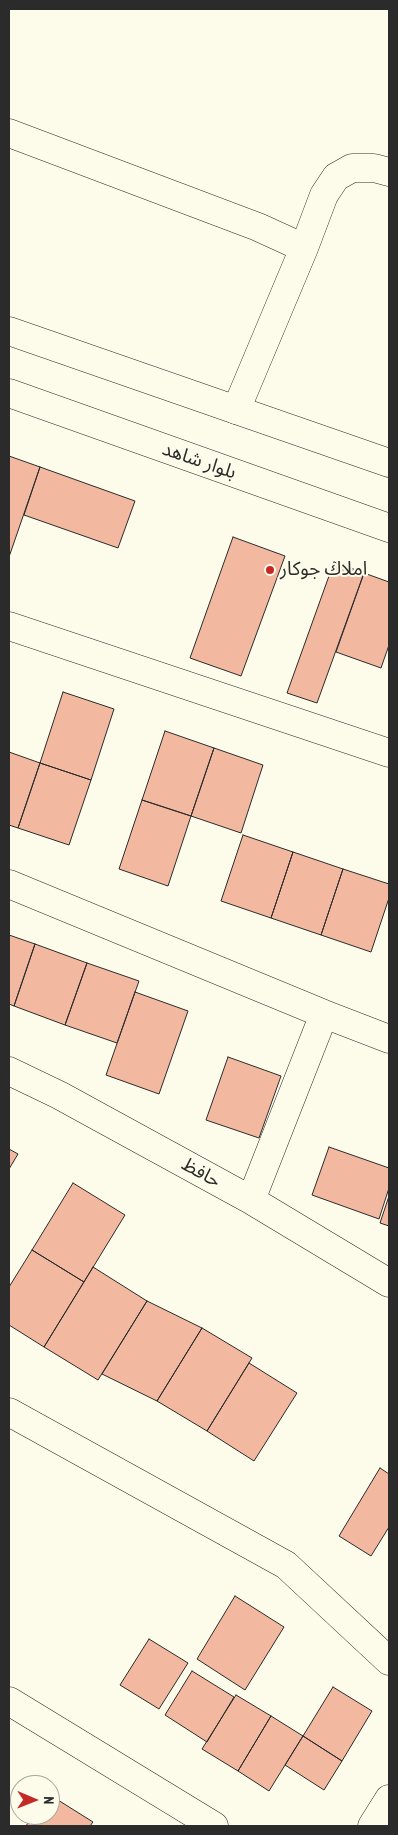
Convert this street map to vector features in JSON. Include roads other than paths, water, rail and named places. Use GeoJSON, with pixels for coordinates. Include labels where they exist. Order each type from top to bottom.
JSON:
{"type":"FeatureCollection","features":[{"type":"Feature","properties":{"kind":"street"},"geometry":{"type":"LineString","coordinates":[[9,133],[264,230],[304,248]]}},
{"type":"Feature","properties":{"kind":"street"},"geometry":{"type":"LineString","coordinates":[[236,410],[304,248],[324,195],[336,177],[352,168],[374,168],[389,172]]}},
{"type":"Feature","properties":{"kind":"street"},"geometry":{"type":"LineString","coordinates":[[9,331],[389,463]]}},
{"type":"Feature","properties":{"kind":"street","name":"بلوار شاهد"},"geometry":{"type":"LineString","coordinates":[[9,393],[389,528]]}},
{"type":"Feature","properties":{"kind":"street"},"geometry":{"type":"LineString","coordinates":[[9,626],[389,753]]}},
{"type":"Feature","properties":{"kind":"street"},"geometry":{"type":"LineString","coordinates":[[9,884],[389,1039]]}},
{"type":"Feature","properties":{"kind":"street"},"geometry":{"type":"LineString","coordinates":[[252,1200],[324,1014]]}},
{"type":"Feature","properties":{"kind":"street","name":"حافظ"},"geometry":{"type":"LineString","coordinates":[[9,1070],[59,1095],[252,1200],[389,1283]]}},
{"type":"Feature","properties":{"kind":"street"},"geometry":{"type":"LineString","coordinates":[[9,1412],[286,1565],[389,1661]]}},
{"type":"Feature","properties":{"kind":"street"},"geometry":{"type":"LineString","coordinates":[[9,1701],[214,1826]]}},
{"type":"Feature","properties":{"kind":"street"},"geometry":{"type":"LineString","coordinates":[[372,1826],[389,1799]]}},
{"type":"Feature","properties":{"kind":"place","name":"املاك جوكار"},"geometry":{"type":"Point","coordinates":[270,570]}}]}
